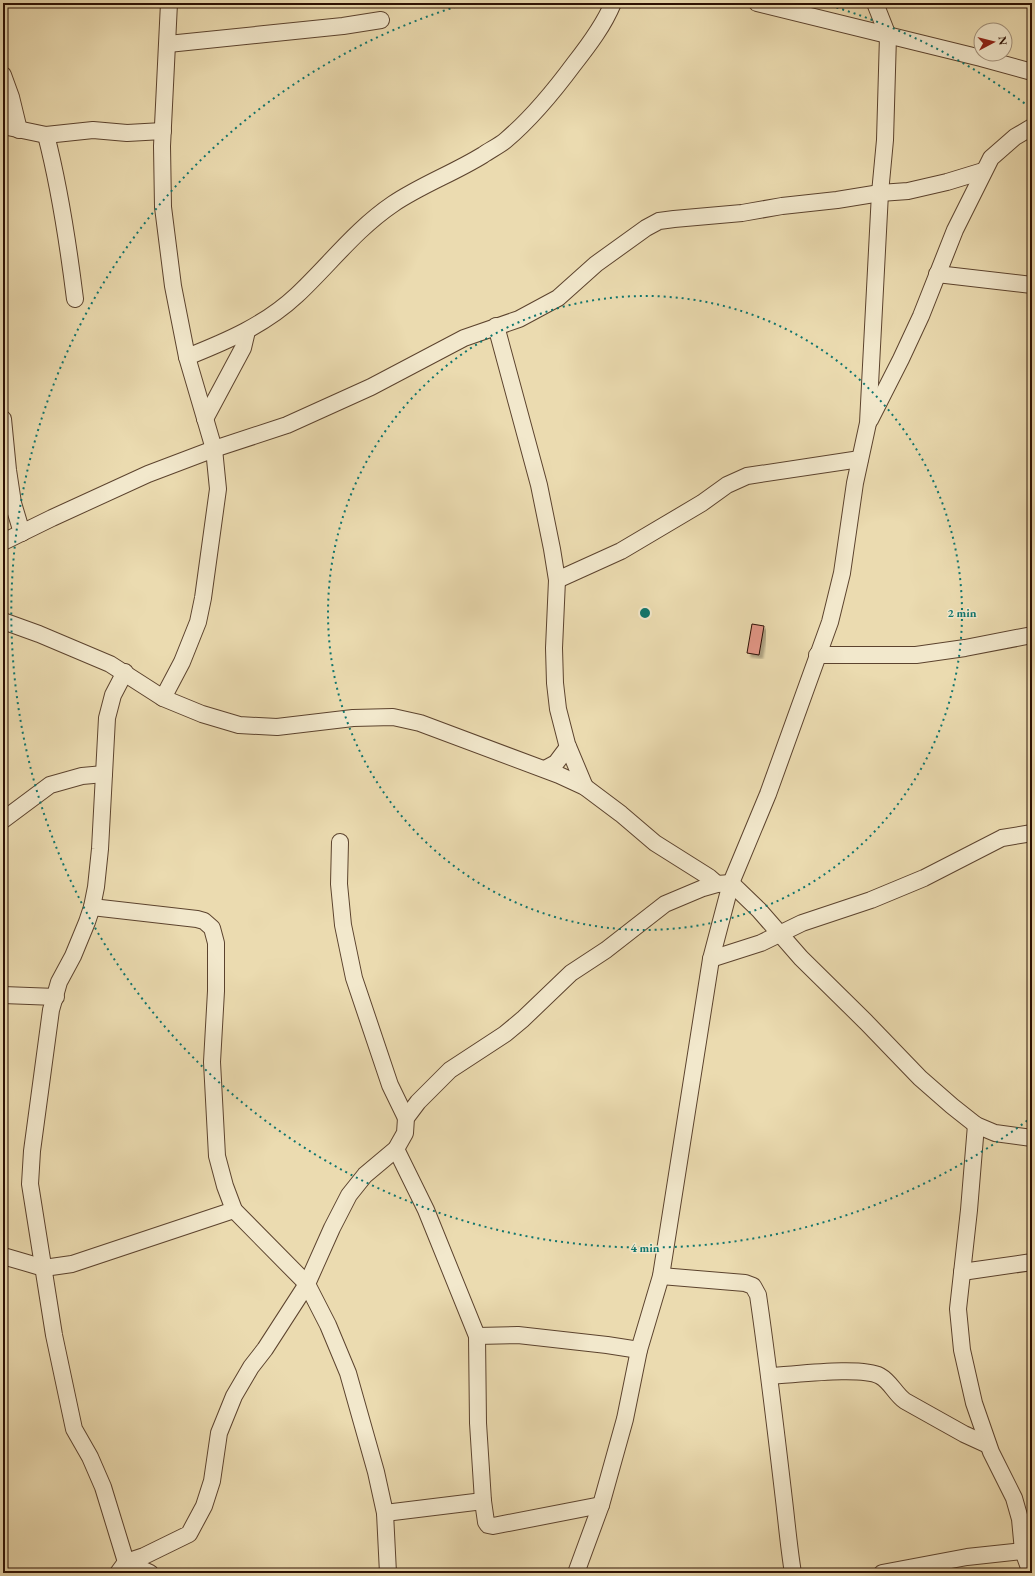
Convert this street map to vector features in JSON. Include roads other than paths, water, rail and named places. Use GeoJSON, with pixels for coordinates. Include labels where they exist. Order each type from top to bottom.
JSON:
{"type":"FeatureCollection","features":[{"type":"Feature","properties":{"kind":"street"},"geometry":{"type":"LineString","coordinates":[[163,698],[182,662],[198,622],[203,598],[218,488],[214,449],[187,357],[173,286],[163,207],[163,131],[169,3]]}},
{"type":"Feature","properties":{"kind":"street"},"geometry":{"type":"LineString","coordinates":[[187,357],[247,331],[266,320],[296,296],[371,221],[393,204],[451,174],[505,140],[531,115],[559,84],[592,41],[613,3]]}},
{"type":"Feature","properties":{"kind":"street"},"geometry":{"type":"LineString","coordinates":[[757,3],[1032,72]]}},
{"type":"Feature","properties":{"kind":"street"},"geometry":{"type":"LineString","coordinates":[[576,1573],[601,1505],[625,1419],[639,1350],[661,1276],[724,883],[768,794],[830,622],[842,573],[860,459],[868,423],[880,192],[885,140],[888,36],[875,3]]}},
{"type":"Feature","properties":{"kind":"street"},"geometry":{"type":"LineString","coordinates":[[168,44],[343,26],[381,20]]}},
{"type":"Feature","properties":{"kind":"street"},"geometry":{"type":"LineString","coordinates":[[3,75],[20,130]]}},
{"type":"Feature","properties":{"kind":"street"},"geometry":{"type":"LineString","coordinates":[[3,126],[46,135],[93,130],[127,133],[163,131]]}},
{"type":"Feature","properties":{"kind":"street"},"geometry":{"type":"LineString","coordinates":[[868,423],[921,316],[955,230],[972,198],[983,171],[991,158],[1003,146],[1032,127]]}},
{"type":"Feature","properties":{"kind":"street"},"geometry":{"type":"LineString","coordinates":[[46,135],[55,168],[65,222],[75,299]]}},
{"type":"Feature","properties":{"kind":"street"},"geometry":{"type":"LineString","coordinates":[[3,542],[118,487],[214,449],[287,425],[371,387],[464,338],[519,319],[558,298],[596,264],[646,228],[659,221],[742,213],[782,206],[837,200],[880,192],[908,191],[983,171]]}},
{"type":"Feature","properties":{"kind":"street"},"geometry":{"type":"LineString","coordinates":[[937,274],[1032,285]]}},
{"type":"Feature","properties":{"kind":"street"},"geometry":{"type":"LineString","coordinates":[[496,326],[540,485],[557,580],[554,648],[555,683],[558,709],[568,747],[585,786]]}},
{"type":"Feature","properties":{"kind":"street"},"geometry":{"type":"LineString","coordinates":[[205,419],[243,348],[247,331]]}},
{"type":"Feature","properties":{"kind":"street"},"geometry":{"type":"LineString","coordinates":[[3,419],[11,490],[22,533]]}},
{"type":"Feature","properties":{"kind":"street"},"geometry":{"type":"LineString","coordinates":[[557,580],[621,551],[683,514],[727,485],[747,476],[860,459]]}},
{"type":"Feature","properties":{"kind":"street"},"geometry":{"type":"LineString","coordinates":[[3,621],[82,651],[110,664],[125,672],[163,698],[202,714],[239,725],[277,727],[353,718],[394,717],[420,723],[545,769],[585,786],[655,843],[709,877],[724,883],[759,910],[778,933],[920,1078],[976,1125],[995,1133],[1032,1138]]}},
{"type":"Feature","properties":{"kind":"street"},"geometry":{"type":"LineString","coordinates":[[817,655],[916,655],[965,648],[1032,635]]}},
{"type":"Feature","properties":{"kind":"street"},"geometry":{"type":"LineString","coordinates":[[122,1568],[103,1487],[90,1457],[74,1429],[54,1335],[30,1184],[32,1151],[51,1010],[56,997],[59,982],[73,956],[92,906],[100,849],[107,718],[113,695],[125,672]]}},
{"type":"Feature","properties":{"kind":"street"},"geometry":{"type":"LineString","coordinates":[[545,769],[556,763],[568,747]]}},
{"type":"Feature","properties":{"kind":"street"},"geometry":{"type":"LineString","coordinates":[[3,820],[50,785],[82,776],[104,774]]}},
{"type":"Feature","properties":{"kind":"street"},"geometry":{"type":"LineString","coordinates":[[711,959],[761,943],[778,933],[802,923],[870,900],[924,878],[1002,838],[1032,833]]}},
{"type":"Feature","properties":{"kind":"street"},"geometry":{"type":"LineString","coordinates":[[122,1568],[189,1534],[204,1506],[210,1488],[219,1433],[234,1396],[307,1284],[332,1228],[349,1195],[365,1175],[396,1149],[405,1133],[406,1118],[390,1085],[354,978],[343,926],[339,884],[340,842]]}},
{"type":"Feature","properties":{"kind":"street"},"geometry":{"type":"LineString","coordinates":[[406,1118],[418,1102],[450,1070],[506,1034],[571,973],[606,950],[665,904],[702,888],[724,883]]}},
{"type":"Feature","properties":{"kind":"street"},"geometry":{"type":"LineString","coordinates":[[92,906],[197,919],[204,921],[212,928],[216,943],[216,991],[212,1062],[217,1156],[225,1186],[234,1210],[307,1284],[328,1325],[348,1373],[376,1472],[385,1513],[388,1573]]}},
{"type":"Feature","properties":{"kind":"street"},"geometry":{"type":"LineString","coordinates":[[3,994],[56,997]]}},
{"type":"Feature","properties":{"kind":"street"},"geometry":{"type":"LineString","coordinates":[[976,1125],[969,1210],[958,1309],[962,1350],[974,1403],[988,1445],[1014,1498],[1026,1517],[1023,1551],[1031,1573]]}},
{"type":"Feature","properties":{"kind":"street"},"geometry":{"type":"LineString","coordinates":[[396,1149],[426,1210],[477,1336],[478,1423],[483,1501],[488,1526],[601,1505]]}},
{"type":"Feature","properties":{"kind":"street"},"geometry":{"type":"LineString","coordinates":[[3,1256],[44,1268],[72,1264],[234,1210]]}},
{"type":"Feature","properties":{"kind":"street"},"geometry":{"type":"LineString","coordinates":[[962,1272],[1032,1262]]}},
{"type":"Feature","properties":{"kind":"street"},"geometry":{"type":"LineString","coordinates":[[661,1276],[745,1283],[752,1286],[758,1295],[770,1376],[788,1543],[793,1573]]}},
{"type":"Feature","properties":{"kind":"street"},"geometry":{"type":"LineString","coordinates":[[477,1336],[518,1336],[639,1350]]}},
{"type":"Feature","properties":{"kind":"street"},"geometry":{"type":"LineString","coordinates":[[770,1376],[860,1371],[879,1375],[889,1383],[898,1395],[905,1401],[964,1434],[988,1445]]}},
{"type":"Feature","properties":{"kind":"street"},"geometry":{"type":"LineString","coordinates":[[385,1513],[483,1501]]}},
{"type":"Feature","properties":{"kind":"street"},"geometry":{"type":"LineString","coordinates":[[882,1573],[967,1557],[1023,1551]]}},
{"type":"Feature","properties":{"kind":"street"},"geometry":{"type":"LineString","coordinates":[[122,1568],[150,1573]]}}]}
